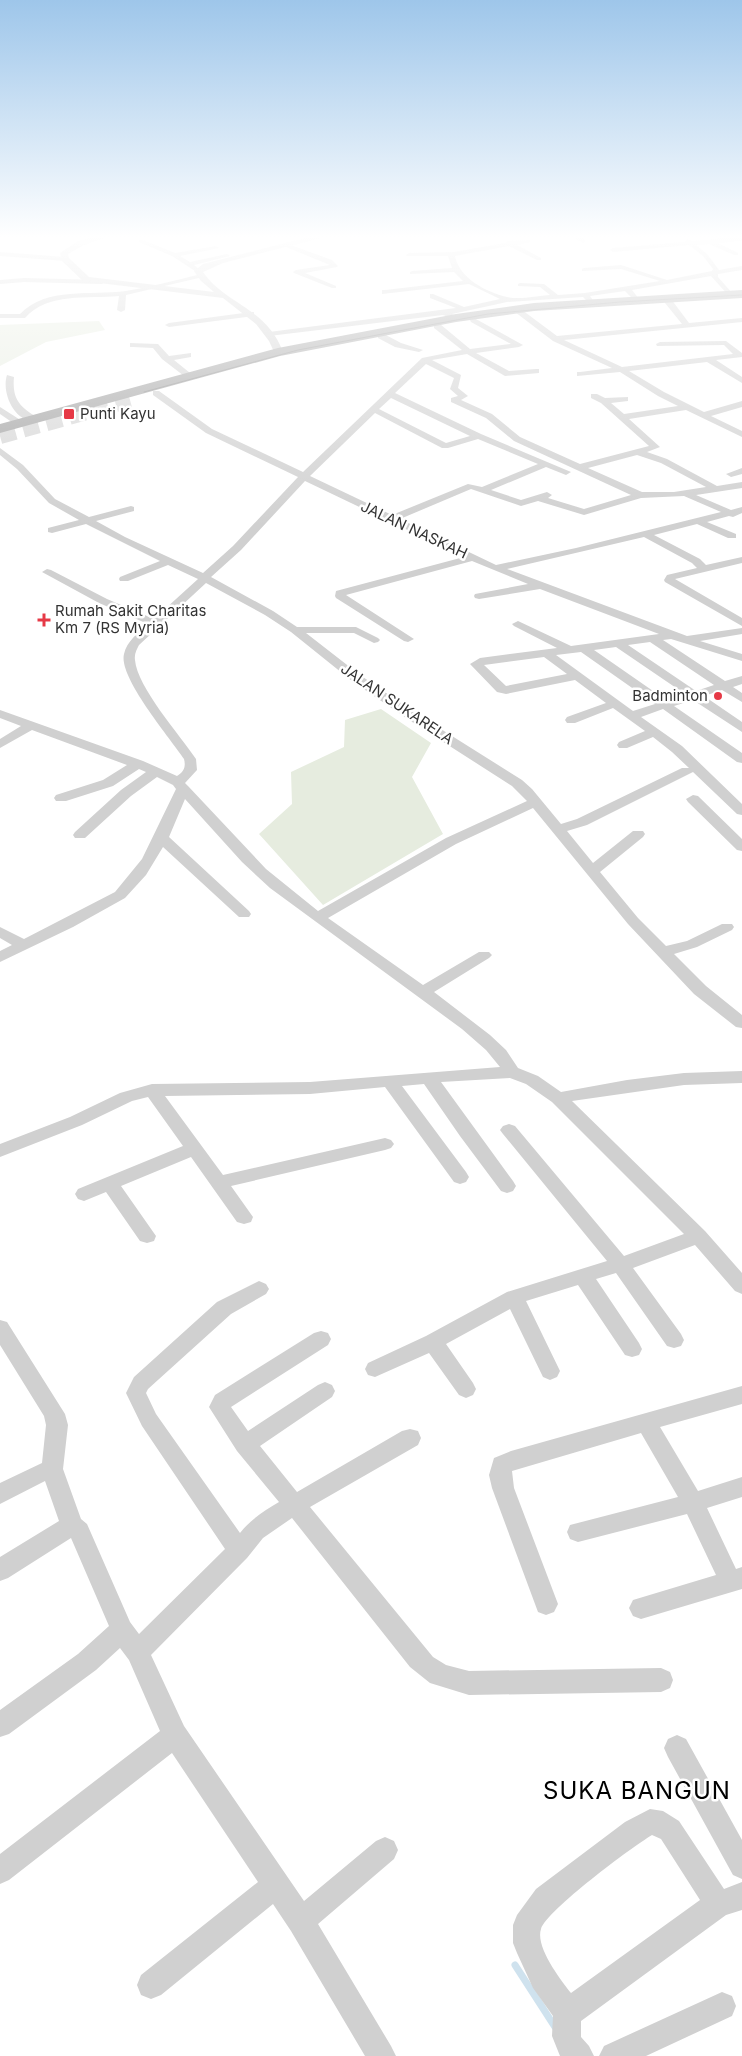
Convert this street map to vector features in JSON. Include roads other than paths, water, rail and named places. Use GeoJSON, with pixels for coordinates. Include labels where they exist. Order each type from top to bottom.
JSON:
{"type":"FeatureCollection","features":[{"type":"Feature","properties":{"kind":"highway"},"geometry":{"type":"LineString","coordinates":[[0,429],[278,352],[359,334]]}},
{"type":"Feature","properties":{"kind":"highway"},"geometry":{"type":"LineString","coordinates":[[130,400],[285,356],[392,334]]}},
{"type":"Feature","properties":{"kind":"street"},"geometry":{"type":"LineString","coordinates":[[270,334],[278,352]]}},
{"type":"Feature","properties":{"kind":"street"},"geometry":{"type":"LineString","coordinates":[[447,334],[470,353],[510,374],[536,371]]}},
{"type":"Feature","properties":{"kind":"street"},"geometry":{"type":"LineString","coordinates":[[0,957],[68,924],[120,895],[134,882],[162,838],[181,785],[192,768],[190,759],[151,705],[131,671],[129,662],[130,651],[134,643],[252,533],[302,477],[375,410],[425,360],[439,356],[519,345],[499,334]]}},
{"type":"Feature","properties":{"kind":"street"},"geometry":{"type":"LineString","coordinates":[[549,334],[556,339],[621,369],[661,394],[742,434]]}},
{"type":"Feature","properties":{"kind":"street"},"geometry":{"type":"LineString","coordinates":[[556,339],[607,334]]}},
{"type":"Feature","properties":{"kind":"street"},"geometry":{"type":"LineString","coordinates":[[651,334],[669,357]]}},
{"type":"Feature","properties":{"kind":"street"},"geometry":{"type":"LineString","coordinates":[[381,336],[401,346],[419,350]]}},
{"type":"Feature","properties":{"kind":"street"},"geometry":{"type":"LineString","coordinates":[[133,345],[155,341],[159,352],[191,377]]}},
{"type":"Feature","properties":{"kind":"street"},"geometry":{"type":"LineString","coordinates":[[660,344],[725,343],[741,355]]}},
{"type":"Feature","properties":{"kind":"street"},"geometry":{"type":"LineString","coordinates":[[168,359],[188,355]]}},
{"type":"Feature","properties":{"kind":"street"},"geometry":{"type":"LineString","coordinates":[[580,374],[621,369],[669,357],[708,359],[741,355]]}},
{"type":"Feature","properties":{"kind":"street"},"geometry":{"type":"LineString","coordinates":[[708,359],[742,381]]}},
{"type":"Feature","properties":{"kind":"street"},"geometry":{"type":"LineString","coordinates":[[425,360],[458,377],[454,389],[464,396],[454,400],[489,416],[518,439],[640,495]]}},
{"type":"Feature","properties":{"kind":"street"},"geometry":{"type":"LineString","coordinates":[[726,371],[742,369]]}},
{"type":"Feature","properties":{"kind":"street"},"geometry":{"type":"LineString","coordinates":[[9,379],[9,393],[13,403],[34,419]]}},
{"type":"Feature","properties":{"kind":"street","name":"JALAN NASKAH"},"geometry":{"type":"LineString","coordinates":[[156,393],[208,431],[472,558],[540,586],[674,636],[742,658]]}},
{"type":"Feature","properties":{"kind":"street"},"geometry":{"type":"LineString","coordinates":[[390,394],[478,436],[566,472]]}},
{"type":"Feature","properties":{"kind":"street"},"geometry":{"type":"LineString","coordinates":[[581,467],[655,447],[604,401],[594,396]]}},
{"type":"Feature","properties":{"kind":"street"},"geometry":{"type":"LineString","coordinates":[[604,401],[625,399]]}},
{"type":"Feature","properties":{"kind":"street"},"geometry":{"type":"LineString","coordinates":[[704,415],[742,404]]}},
{"type":"Feature","properties":{"kind":"street"},"geometry":{"type":"LineString","coordinates":[[622,417],[688,408]]}},
{"type":"Feature","properties":{"kind":"street"},"geometry":{"type":"LineString","coordinates":[[0,410],[19,423]]}},
{"type":"Feature","properties":{"kind":"street"},"geometry":{"type":"LineString","coordinates":[[375,410],[445,446],[478,436]]}},
{"type":"Feature","properties":{"kind":"street"},"geometry":{"type":"LineString","coordinates":[[731,429],[742,425]]}},
{"type":"Feature","properties":{"kind":"street","name":"JALAN SUKARELA"},"geometry":{"type":"LineString","coordinates":[[0,451],[20,467],[52,501],[205,578],[295,630],[356,678],[413,717],[513,780],[527,792],[633,921],[700,990],[742,1023]]}},
{"type":"Feature","properties":{"kind":"street"},"geometry":{"type":"LineString","coordinates":[[639,452],[664,461],[716,489]]}},
{"type":"Feature","properties":{"kind":"street"},"geometry":{"type":"LineString","coordinates":[[482,490],[546,464]]}},
{"type":"Feature","properties":{"kind":"street"},"geometry":{"type":"LineString","coordinates":[[731,474],[742,470]]}},
{"type":"Feature","properties":{"kind":"street"},"geometry":{"type":"LineString","coordinates":[[390,519],[470,486],[520,503],[542,497],[584,512],[640,495],[685,494],[742,485]]}},
{"type":"Feature","properties":{"kind":"street"},"geometry":{"type":"LineString","coordinates":[[685,494],[742,518]]}},
{"type":"Feature","properties":{"kind":"street"},"geometry":{"type":"LineString","coordinates":[[52,530],[85,519],[131,509]]}},
{"type":"Feature","properties":{"kind":"street"},"geometry":{"type":"LineString","coordinates":[[495,568],[647,534],[742,510]]}},
{"type":"Feature","properties":{"kind":"street"},"geometry":{"type":"LineString","coordinates":[[698,521],[732,536]]}},
{"type":"Feature","properties":{"kind":"street"},"geometry":{"type":"LineString","coordinates":[[647,534],[696,561],[704,569]]}},
{"type":"Feature","properties":{"kind":"street"},"geometry":{"type":"LineString","coordinates":[[408,639],[340,596],[340,593],[472,558]]}},
{"type":"Feature","properties":{"kind":"street"},"geometry":{"type":"LineString","coordinates":[[742,560],[675,576],[669,580],[742,623]]}},
{"type":"Feature","properties":{"kind":"street"},"geometry":{"type":"LineString","coordinates":[[124,579],[168,561]]}},
{"type":"Feature","properties":{"kind":"street"},"geometry":{"type":"LineString","coordinates":[[47,572],[103,601],[156,624]]}},
{"type":"Feature","properties":{"kind":"street"},"geometry":{"type":"LineString","coordinates":[[479,596],[540,586]]}},
{"type":"Feature","properties":{"kind":"street"},"geometry":{"type":"LineString","coordinates":[[518,624],[570,650]]}},
{"type":"Feature","properties":{"kind":"street"},"geometry":{"type":"LineString","coordinates":[[295,630],[356,630],[374,640]]}},
{"type":"Feature","properties":{"kind":"street"},"geometry":{"type":"LineString","coordinates":[[686,639],[742,630]]}},
{"type":"Feature","properties":{"kind":"street"},"geometry":{"type":"LineString","coordinates":[[576,676],[504,690],[476,664],[674,636]]}},
{"type":"Feature","properties":{"kind":"street"},"geometry":{"type":"LineString","coordinates":[[652,638],[742,698]]}},
{"type":"Feature","properties":{"kind":"street"},"geometry":{"type":"LineString","coordinates":[[619,644],[696,694],[742,728]]}},
{"type":"Feature","properties":{"kind":"street"},"geometry":{"type":"LineString","coordinates":[[584,648],[742,759]]}},
{"type":"Feature","properties":{"kind":"street"},"geometry":{"type":"LineString","coordinates":[[546,653],[677,749],[742,811]]}},
{"type":"Feature","properties":{"kind":"street"},"geometry":{"type":"LineString","coordinates":[[633,715],[742,680]]}},
{"type":"Feature","properties":{"kind":"street"},"geometry":{"type":"LineString","coordinates":[[571,720],[616,703]]}},
{"type":"Feature","properties":{"kind":"street"},"geometry":{"type":"LineString","coordinates":[[0,714],[156,771],[181,785],[250,863],[288,896],[423,992],[489,1043],[506,1062],[512,1072]]}},
{"type":"Feature","properties":{"kind":"street"},"geometry":{"type":"LineString","coordinates":[[0,744],[32,725]]}},
{"type":"Feature","properties":{"kind":"street"},"geometry":{"type":"LineString","coordinates":[[623,745],[654,732]]}},
{"type":"Feature","properties":{"kind":"street"},"geometry":{"type":"LineString","coordinates":[[61,798],[108,783],[138,764]]}},
{"type":"Feature","properties":{"kind":"street"},"geometry":{"type":"LineString","coordinates":[[80,835],[126,793],[156,771]]}},
{"type":"Feature","properties":{"kind":"street"},"geometry":{"type":"LineString","coordinates":[[557,830],[582,822],[687,771]]}},
{"type":"Feature","properties":{"kind":"street"},"geometry":{"type":"LineString","coordinates":[[693,799],[736,836],[742,847]]}},
{"type":"Feature","properties":{"kind":"street"},"geometry":{"type":"LineString","coordinates":[[318,917],[485,822],[535,802]]}},
{"type":"Feature","properties":{"kind":"street"},"geometry":{"type":"LineString","coordinates":[[592,871],[638,834]]}},
{"type":"Feature","properties":{"kind":"street"},"geometry":{"type":"LineString","coordinates":[[162,838],[244,914]]}},
{"type":"Feature","properties":{"kind":"street"},"geometry":{"type":"LineString","coordinates":[[663,952],[692,944],[726,927]]}},
{"type":"Feature","properties":{"kind":"street"},"geometry":{"type":"LineString","coordinates":[[0,932],[23,945]]}},
{"type":"Feature","properties":{"kind":"street"},"geometry":{"type":"LineString","coordinates":[[423,992],[484,955]]}},
{"type":"Feature","properties":{"kind":"street"},"geometry":{"type":"LineString","coordinates":[[0,1151],[69,1124],[126,1097],[152,1090],[310,1088],[512,1072],[532,1080],[558,1098],[698,1236],[742,1286]]}},
{"type":"Feature","properties":{"kind":"street"},"geometry":{"type":"LineString","coordinates":[[558,1098],[627,1086],[684,1079],[742,1077]]}},
{"type":"Feature","properties":{"kind":"street"},"geometry":{"type":"LineString","coordinates":[[429,1078],[466,1132],[507,1186]]}},
{"type":"Feature","properties":{"kind":"street"},"geometry":{"type":"LineString","coordinates":[[390,1082],[460,1177]]}},
{"type":"Feature","properties":{"kind":"street"},"geometry":{"type":"LineString","coordinates":[[152,1090],[244,1217]]}},
{"type":"Feature","properties":{"kind":"street"},"geometry":{"type":"LineString","coordinates":[[509,1130],[620,1264],[674,1340]]}},
{"type":"Feature","properties":{"kind":"street"},"geometry":{"type":"LineString","coordinates":[[220,1182],[385,1144]]}},
{"type":"Feature","properties":{"kind":"street"},"geometry":{"type":"LineString","coordinates":[[84,1194],[194,1149]]}},
{"type":"Feature","properties":{"kind":"street"},"geometry":{"type":"LineString","coordinates":[[110,1184],[147,1236]]}},
{"type":"Feature","properties":{"kind":"street"},"geometry":{"type":"LineString","coordinates":[[375,1369],[433,1342],[514,1297],[620,1264],[698,1236]]}},
{"type":"Feature","properties":{"kind":"street"},"geometry":{"type":"LineString","coordinates":[[583,1276],[632,1349]]}},
{"type":"Feature","properties":{"kind":"street"},"geometry":{"type":"LineString","coordinates":[[238,1551],[149,1420],[136,1393],[141,1383],[224,1308],[259,1289]]}},
{"type":"Feature","properties":{"kind":"street"},"geometry":{"type":"LineString","coordinates":[[514,1297],[550,1371]]}},
{"type":"Feature","properties":{"kind":"street"},"geometry":{"type":"LineString","coordinates":[[3,1338],[54,1414],[57,1425],[57,1438],[52,1469],[72,1525],[79,1531],[122,1630],[137,1652],[175,1735],[301,1921],[381,2056]]}},
{"type":"Feature","properties":{"kind":"street"},"geometry":{"type":"LineString","coordinates":[[321,1339],[220,1404],[221,1411],[245,1444],[405,1640],[420,1662],[447,1679],[469,1683],[661,1680]]}},
{"type":"Feature","properties":{"kind":"street"},"geometry":{"type":"LineString","coordinates":[[433,1342],[466,1389]]}},
{"type":"Feature","properties":{"kind":"street"},"geometry":{"type":"LineString","coordinates":[[245,1444],[325,1391]]}},
{"type":"Feature","properties":{"kind":"street"},"geometry":{"type":"LineString","coordinates":[[546,1604],[503,1488],[500,1475],[502,1466],[511,1460],[742,1395]]}},
{"type":"Feature","properties":{"kind":"street"},"geometry":{"type":"LineString","coordinates":[[641,1608],[737,1580],[645,1421]]}},
{"type":"Feature","properties":{"kind":"street"},"geometry":{"type":"LineString","coordinates":[[137,1652],[270,1519],[410,1438]]}},
{"type":"Feature","properties":{"kind":"street"},"geometry":{"type":"LineString","coordinates":[[0,1494],[27,1479],[52,1469]]}},
{"type":"Feature","properties":{"kind":"street"},"geometry":{"type":"LineString","coordinates":[[578,1532],[693,1503],[742,1487]]}},
{"type":"Feature","properties":{"kind":"street"},"geometry":{"type":"LineString","coordinates":[[0,1570],[72,1525]]}},
{"type":"Feature","properties":{"kind":"street"},"geometry":{"type":"LineString","coordinates":[[0,1724],[87,1662],[122,1630]]}},
{"type":"Feature","properties":{"kind":"street"},"geometry":{"type":"LineString","coordinates":[[0,1871],[175,1735]]}},
{"type":"Feature","properties":{"kind":"street"},"geometry":{"type":"LineString","coordinates":[[677,1748],[742,1866]]}},
{"type":"Feature","properties":{"kind":"street"},"geometry":{"type":"LineString","coordinates":[[568,2013],[730,1900],[663,1824],[650,1822],[634,1831],[546,1899],[526,1925],[527,1943],[543,1978],[568,2013],[565,2033],[567,2042],[579,2056]]}},
{"type":"Feature","properties":{"kind":"street"},"geometry":{"type":"LineString","coordinates":[[301,1921],[385,1850]]}},
{"type":"Feature","properties":{"kind":"street"},"geometry":{"type":"LineString","coordinates":[[151,1985],[277,1884]]}},
{"type":"Feature","properties":{"kind":"street"},"geometry":{"type":"LineString","coordinates":[[614,2056],[722,2006]]}},
{"type":"Feature","properties":{"kind":"waterway"},"geometry":{"type":"LineString","coordinates":[[515,1965],[555,2027]]}},
{"type":"Feature","properties":{"kind":"tunnel"},"geometry":{"type":"LineString","coordinates":[[0,436],[130,400]]}},
{"type":"Feature","properties":{"kind":"tram line"},"geometry":{"type":"LineString","coordinates":[[144,392],[298,350],[383,334]]}},
{"type":"Feature","properties":{"kind":"place","name":"Punti Kayu"},"geometry":{"type":"Point","coordinates":[69,414]}},
{"type":"Feature","properties":{"kind":"place","name":"Rumah Sakit Charitas Km 7 (RS Myria)"},"geometry":{"type":"Point","coordinates":[44,620]}},
{"type":"Feature","properties":{"kind":"place","name":"Badminton"},"geometry":{"type":"Point","coordinates":[718,696]}},
{"type":"Feature","properties":{"kind":"district","name":"SUKA BANGUN"},"geometry":{"type":"Point","coordinates":[637,1791]}}]}
